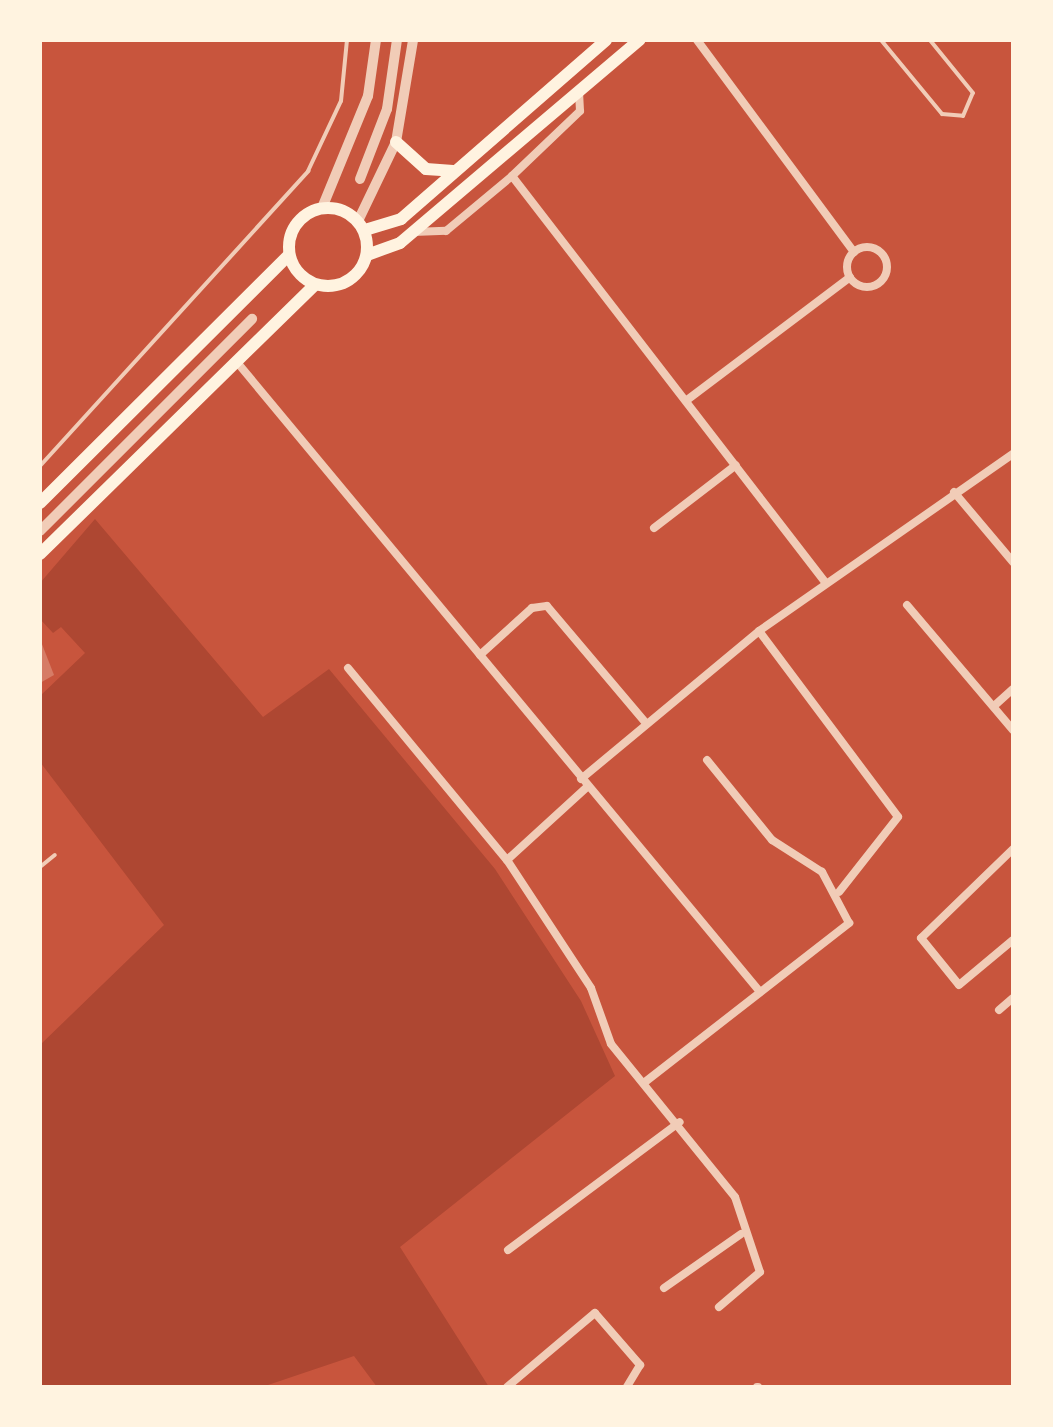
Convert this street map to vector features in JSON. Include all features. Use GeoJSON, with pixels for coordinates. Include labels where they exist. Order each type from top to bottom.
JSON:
{"type":"FeatureCollection","features":[{"type":"Feature","properties":{"kind":"main road"},"geometry":{"type":"LineString","coordinates":[[40,503],[289,255],[296,224],[322,208],[361,225],[390,226],[606,40]]}},
{"type":"Feature","properties":{"kind":"main road"},"geometry":{"type":"LineString","coordinates":[[40,554],[315,284],[348,282],[367,255],[413,232],[639,40]]}},
{"type":"Feature","properties":{"kind":"main road"},"geometry":{"type":"LineString","coordinates":[[396,142],[426,169],[453,171]]}},
{"type":"Feature","properties":{"kind":"main road"},"geometry":{"type":"LineString","coordinates":[[361,225],[367,255]]}},
{"type":"Feature","properties":{"kind":"main road"},"geometry":{"type":"LineString","coordinates":[[289,255],[315,284]]}},
{"type":"Feature","properties":{"kind":"street"},"geometry":{"type":"LineString","coordinates":[[322,208],[368,96],[376,40]]}},
{"type":"Feature","properties":{"kind":"street"},"geometry":{"type":"LineString","coordinates":[[360,178],[387,109],[397,40]]}},
{"type":"Feature","properties":{"kind":"street"},"geometry":{"type":"LineString","coordinates":[[361,225],[396,142],[414,40]]}},
{"type":"Feature","properties":{"kind":"street"},"geometry":{"type":"LineString","coordinates":[[687,400],[850,277],[854,252],[696,40]]}},
{"type":"Feature","properties":{"kind":"street"},"geometry":{"type":"LineString","coordinates":[[413,232],[446,232],[512,176],[580,111],[579,90]]}},
{"type":"Feature","properties":{"kind":"street"},"geometry":{"type":"LineString","coordinates":[[512,176],[825,582]]}},
{"type":"Feature","properties":{"kind":"street"},"geometry":{"type":"LineString","coordinates":[[850,277],[870,286],[886,273],[875,248],[854,252]]}},
{"type":"Feature","properties":{"kind":"street"},"geometry":{"type":"LineString","coordinates":[[40,531],[252,319]]}},
{"type":"Feature","properties":{"kind":"street"},"geometry":{"type":"LineString","coordinates":[[235,360],[760,992]]}},
{"type":"Feature","properties":{"kind":"street"},"geometry":{"type":"LineString","coordinates":[[507,860],[646,723],[758,631],[1013,454]]}},
{"type":"Feature","properties":{"kind":"street"},"geometry":{"type":"LineString","coordinates":[[654,528],[736,465]]}},
{"type":"Feature","properties":{"kind":"street"},"geometry":{"type":"LineString","coordinates":[[954,492],[1013,562]]}},
{"type":"Feature","properties":{"kind":"street"},"geometry":{"type":"LineString","coordinates":[[907,605],[1013,730]]}},
{"type":"Feature","properties":{"kind":"street"},"geometry":{"type":"LineString","coordinates":[[480,655],[532,608],[547,606],[646,723]]}},
{"type":"Feature","properties":{"kind":"street"},"geometry":{"type":"LineString","coordinates":[[758,631],[898,817],[840,892]]}},
{"type":"Feature","properties":{"kind":"street"},"geometry":{"type":"LineString","coordinates":[[348,668],[507,860],[591,988],[611,1044],[680,1122],[735,1197],[741,1234],[759,1276],[719,1307]]}},
{"type":"Feature","properties":{"kind":"street"},"geometry":{"type":"LineString","coordinates":[[994,706],[1013,689]]}},
{"type":"Feature","properties":{"kind":"street"},"geometry":{"type":"LineString","coordinates":[[644,1082],[849,923],[840,892],[772,840],[707,760]]}},
{"type":"Feature","properties":{"kind":"street"},"geometry":{"type":"LineString","coordinates":[[1013,849],[921,938],[959,985],[1013,940]]}},
{"type":"Feature","properties":{"kind":"street"},"geometry":{"type":"LineString","coordinates":[[999,1010],[1013,998]]}},
{"type":"Feature","properties":{"kind":"street"},"geometry":{"type":"LineString","coordinates":[[508,1250],[680,1122]]}},
{"type":"Feature","properties":{"kind":"street"},"geometry":{"type":"LineString","coordinates":[[664,1288],[741,1234]]}},
{"type":"Feature","properties":{"kind":"street"},"geometry":{"type":"LineString","coordinates":[[506,1387],[595,1313],[640,1365],[626,1387]]}},
{"type":"Feature","properties":{"kind":"lane"},"geometry":{"type":"LineString","coordinates":[[40,466],[308,170],[340,101],[347,40]]}},
{"type":"Feature","properties":{"kind":"lane"},"geometry":{"type":"LineString","coordinates":[[881,40],[942,114],[963,116],[972,93],[930,40]]}},
{"type":"Feature","properties":{"kind":"lane"},"geometry":{"type":"LineString","coordinates":[[40,868],[54,856]]}},
{"type":"Feature","properties":{"kind":"shaded area"},"geometry":{"type":"Polygon","coordinates":[[[95,519],[263,717],[329,669],[495,869],[581,1001],[615,1076],[400,1247],[489,1387],[377,1387],[354,1356],[262,1387],[40,1387],[40,1045],[164,925],[40,762],[40,696],[85,653],[61,627],[53,633],[40,619],[40,583],[95,519]]]}},
{"type":"Feature","properties":{"kind":"building"},"geometry":{"type":"Polygon","coordinates":[[[40,639],[54,675],[40,683],[40,639]]]}}]}
